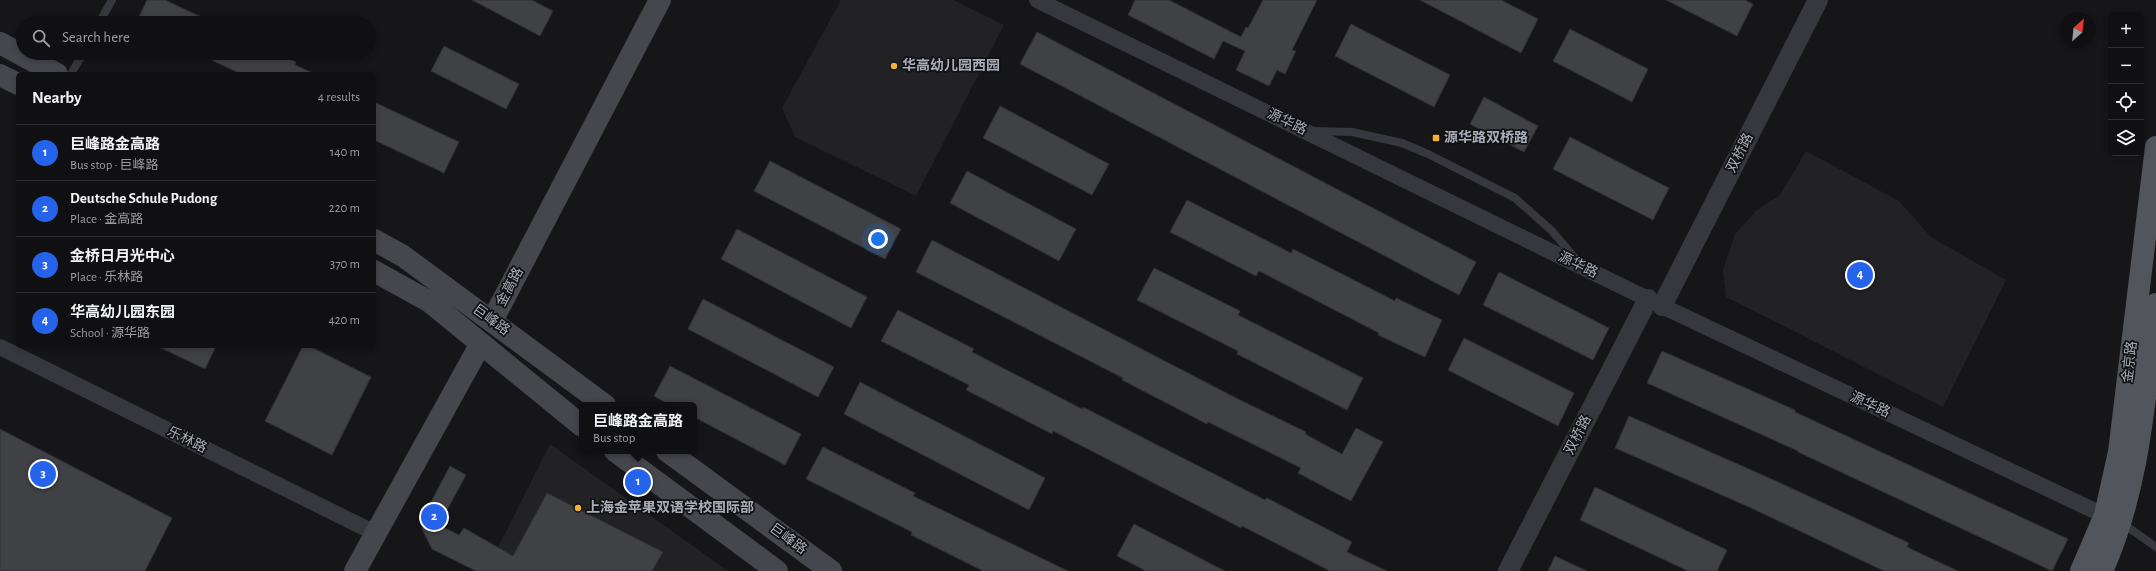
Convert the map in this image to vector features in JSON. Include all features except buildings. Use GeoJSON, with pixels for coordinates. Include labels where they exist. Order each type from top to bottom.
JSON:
{"type":"FeatureCollection","features":[{"type":"Feature","properties":{"kind":"main road","name":"金高路"},"geometry":{"type":"LineString","coordinates":[[492,321],[660,0]]}},
{"type":"Feature","properties":{"kind":"main road"},"geometry":{"type":"LineString","coordinates":[[0,43],[16,52]]}},
{"type":"Feature","properties":{"kind":"main road"},"geometry":{"type":"LineString","coordinates":[[31,60],[53,72]]}},
{"type":"Feature","properties":{"kind":"main road"},"geometry":{"type":"LineString","coordinates":[[0,75],[16,83]]}},
{"type":"Feature","properties":{"kind":"main road","name":"金京路"},"geometry":{"type":"LineString","coordinates":[[2102,571],[2113,520],[2119,452],[2156,147]]}},
{"type":"Feature","properties":{"kind":"main road","name":"巨峰路"},"geometry":{"type":"LineString","coordinates":[[376,241],[403,256],[601,402]]}},
{"type":"Feature","properties":{"kind":"main road","name":"巨峰路"},"geometry":{"type":"LineString","coordinates":[[376,272],[430,302],[579,424]]}},
{"type":"Feature","properties":{"kind":"main road","name":"金京路"},"geometry":{"type":"LineString","coordinates":[[2081,571],[2113,520],[2137,458],[2156,304]]}},
{"type":"Feature","properties":{"kind":"main road","name":"金高路"},"geometry":{"type":"LineString","coordinates":[[355,571],[480,344]]}},
{"type":"Feature","properties":{"kind":"main road"},"geometry":{"type":"LineString","coordinates":[[619,454],[778,571]]}},
{"type":"Feature","properties":{"kind":"main road","name":"巨峰路"},"geometry":{"type":"LineString","coordinates":[[672,454],[831,571]]}},
{"type":"Feature","properties":{"kind":"street","name":"源华路"},"geometry":{"type":"LineString","coordinates":[[1037,0],[1655,303],[2113,520]]}},
{"type":"Feature","properties":{"kind":"street","name":"双桥路"},"geometry":{"type":"LineString","coordinates":[[1508,571],[1655,303],[1818,0]]}},
{"type":"Feature","properties":{"kind":"street","name":"金高路"},"geometry":{"type":"LineString","coordinates":[[480,344],[492,321]]}},
{"type":"Feature","properties":{"kind":"street","name":"乐林路"},"geometry":{"type":"LineString","coordinates":[[0,347],[375,533]]}},
{"type":"Feature","properties":{"kind":"lane"},"geometry":{"type":"LineString","coordinates":[[103,16],[112,0]]}},
{"type":"Feature","properties":{"kind":"lane"},"geometry":{"type":"LineString","coordinates":[[72,72],[78,60]]}},
{"type":"Feature","properties":{"kind":"lane"},"geometry":{"type":"LineString","coordinates":[[1302,130],[1352,132],[1402,142],[1435,158],[1515,198],[1551,230],[1582,267]]}},
{"type":"Feature","properties":{"kind":"lane"},"geometry":{"type":"LineString","coordinates":[[2113,520],[2156,547]]}},
{"type":"Feature","properties":{"kind":"shaded area","name":"华高幼儿园西园"},"geometry":{"type":"Polygon","coordinates":[[[841,0],[953,0],[1004,25],[916,196],[795,137],[782,108],[841,0]]]}},
{"type":"Feature","properties":{"kind":"shaded area"},"geometry":{"type":"Polygon","coordinates":[[[1806,151],[1899,201],[1931,237],[2006,280],[1943,407],[1726,297],[1723,270],[1735,234],[1756,211],[1780,195],[1806,151]]]}},
{"type":"Feature","properties":{"kind":"shaded area","name":"上海金苹果双语学校国际部"},"geometry":{"type":"Polygon","coordinates":[[[550,444],[728,571],[486,571],[550,444]]]}},
{"type":"Feature","properties":{"kind":"place","name":"华高幼儿园西园"},"geometry":{"type":"Point","coordinates":[894,66]}},
{"type":"Feature","properties":{"kind":"place","name":"源华路双桥路"},"geometry":{"type":"Point","coordinates":[1436,138]}},
{"type":"Feature","properties":{"kind":"place","name":"华高幼儿园东园"},"geometry":{"type":"Point","coordinates":[1860,275]}},
{"type":"Feature","properties":{"kind":"place","name":"金桥日月光中心"},"geometry":{"type":"Point","coordinates":[43,474]}},
{"type":"Feature","properties":{"kind":"place","name":"巨峰路金高路"},"geometry":{"type":"Point","coordinates":[638,482]}},
{"type":"Feature","properties":{"kind":"place","name":"上海金苹果双语学校国际部"},"geometry":{"type":"Point","coordinates":[578,508]}},
{"type":"Feature","properties":{"kind":"place","name":"Deutsche Schule Pudong"},"geometry":{"type":"Point","coordinates":[434,517]}}]}
